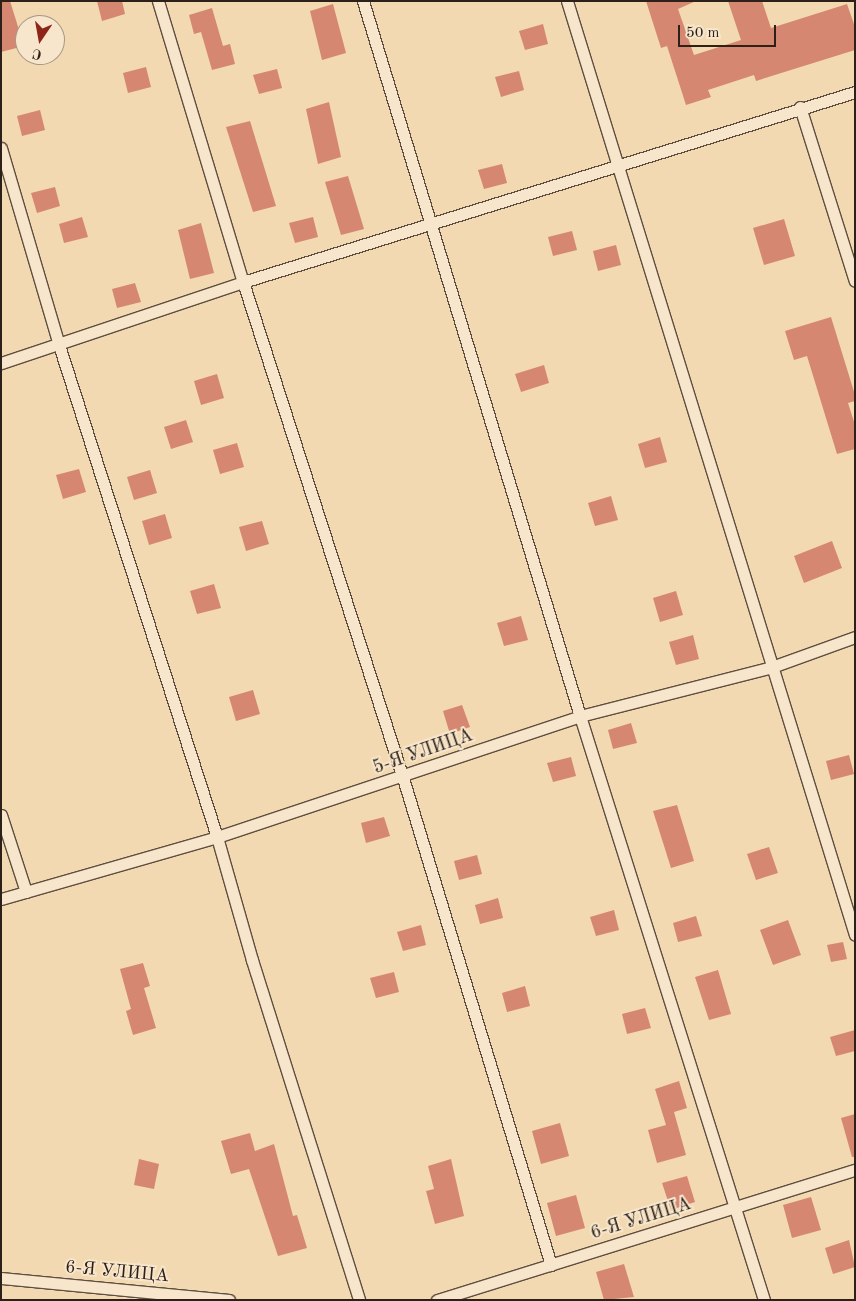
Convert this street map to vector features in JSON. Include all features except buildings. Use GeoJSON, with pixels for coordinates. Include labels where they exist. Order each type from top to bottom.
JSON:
{"type":"FeatureCollection","features":[{"type":"Feature","properties":{"kind":"street"},"geometry":{"type":"LineString","coordinates":[[158,1],[243,282],[403,778],[551,1265]]}},
{"type":"Feature","properties":{"kind":"street"},"geometry":{"type":"LineString","coordinates":[[363,1],[580,716],[737,1209],[764,1300]]}},
{"type":"Feature","properties":{"kind":"street"},"geometry":{"type":"LineString","coordinates":[[568,1],[770,668],[855,934]]}},
{"type":"Feature","properties":{"kind":"street"},"geometry":{"type":"LineString","coordinates":[[1,363],[58,342],[243,282],[617,167],[800,107],[855,92]]}},
{"type":"Feature","properties":{"kind":"street"},"geometry":{"type":"LineString","coordinates":[[800,107],[855,281]]}},
{"type":"Feature","properties":{"kind":"street"},"geometry":{"type":"LineString","coordinates":[[1,148],[58,342],[217,837],[252,960],[359,1300]]}},
{"type":"Feature","properties":{"kind":"street","name":"5-Я УЛИЦА"},"geometry":{"type":"LineString","coordinates":[[1,899],[217,837],[403,778],[580,716],[770,668],[855,637]]}},
{"type":"Feature","properties":{"kind":"street"},"geometry":{"type":"LineString","coordinates":[[1,815],[26,892]]}},
{"type":"Feature","properties":{"kind":"street","name":"6-Я УЛИЦА"},"geometry":{"type":"LineString","coordinates":[[437,1300],[737,1209],[855,1170]]}},
{"type":"Feature","properties":{"kind":"street","name":"6-Я УЛИЦА"},"geometry":{"type":"LineString","coordinates":[[1,1278],[229,1300]]}}]}
